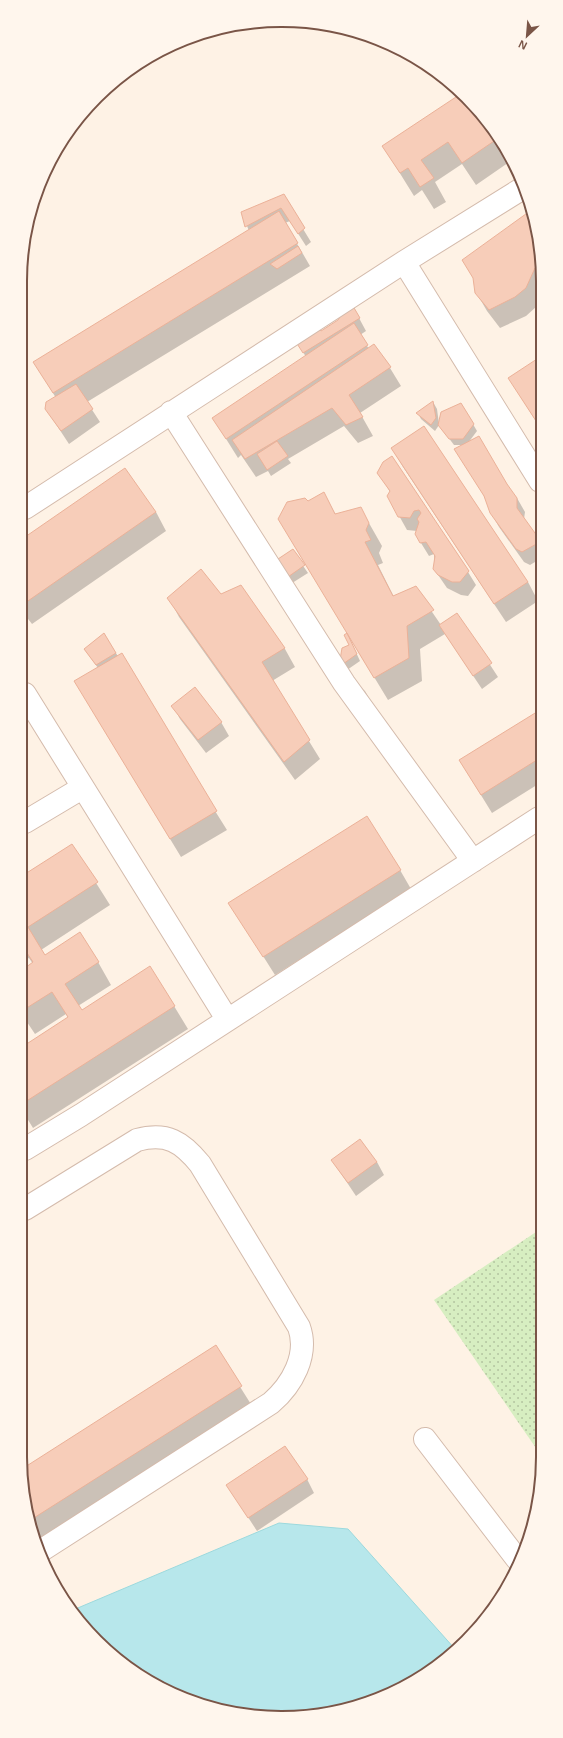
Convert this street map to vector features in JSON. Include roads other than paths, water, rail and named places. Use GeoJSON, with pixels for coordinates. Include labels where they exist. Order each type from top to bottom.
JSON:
{"type":"FeatureCollection","features":[{"type":"Feature","properties":{"kind":"lane"},"geometry":{"type":"LineString","coordinates":[[27,507],[404,262],[519,190]]}},
{"type":"Feature","properties":{"kind":"lane"},"geometry":{"type":"LineString","coordinates":[[404,262],[536,475]]}},
{"type":"Feature","properties":{"kind":"lane"},"geometry":{"type":"LineString","coordinates":[[171,412],[344,684],[473,861]]}},
{"type":"Feature","properties":{"kind":"lane"},"geometry":{"type":"LineString","coordinates":[[27,697],[227,1019]]}},
{"type":"Feature","properties":{"kind":"lane"},"geometry":{"type":"LineString","coordinates":[[27,821],[82,788]]}},
{"type":"Feature","properties":{"kind":"lane"},"geometry":{"type":"LineString","coordinates":[[27,1148],[536,821]]}},
{"type":"Feature","properties":{"kind":"lane"},"geometry":{"type":"LineString","coordinates":[[27,1209],[137,1140],[150,1136],[174,1140],[188,1149],[200,1164],[300,1327],[303,1336],[300,1359],[293,1376],[283,1393],[271,1403],[44,1549]]}},
{"type":"Feature","properties":{"kind":"lane"},"geometry":{"type":"LineString","coordinates":[[425,1439],[516,1557]]}},
{"type":"Feature","properties":{"kind":"water"},"geometry":{"type":"Polygon","coordinates":[[[279,1523],[348,1529],[452,1645],[409,1677],[379,1692],[347,1702],[315,1709],[282,1711],[248,1709],[216,1702],[184,1692],[154,1677],[114,1648],[90,1624],[78,1608],[279,1523]]]}}]}
